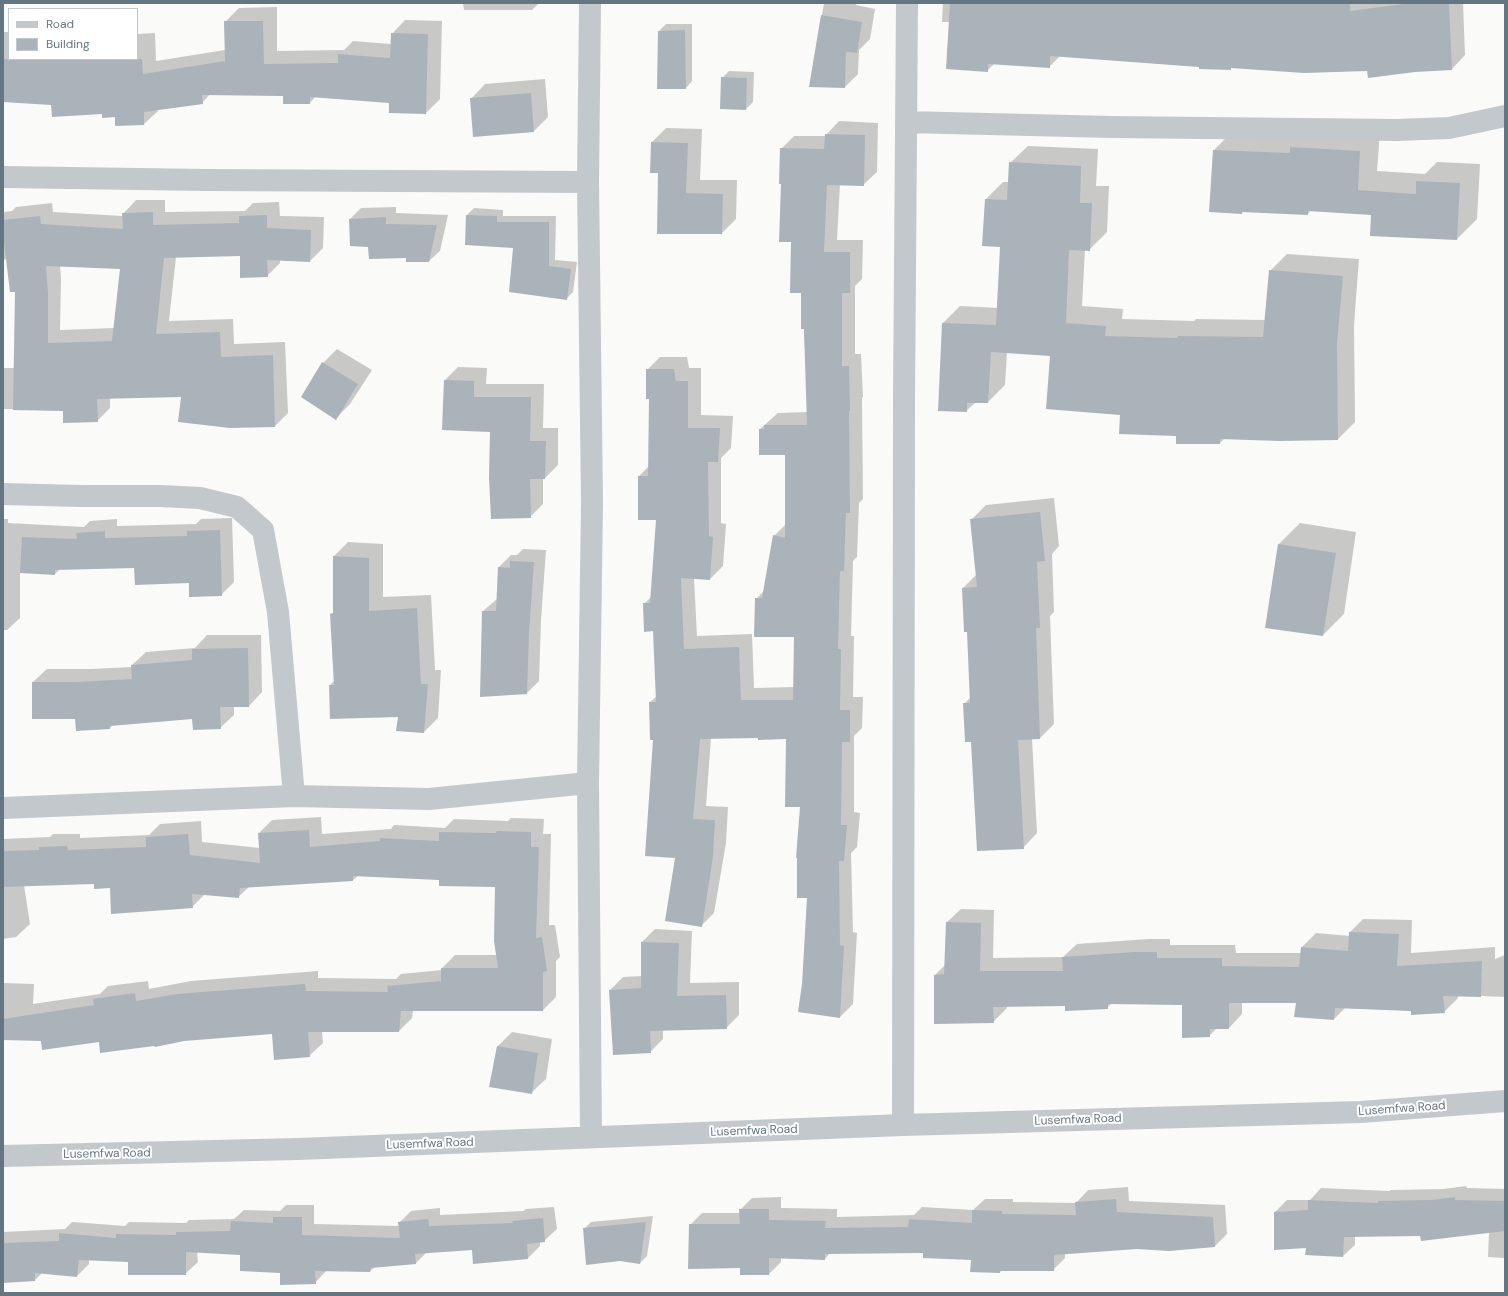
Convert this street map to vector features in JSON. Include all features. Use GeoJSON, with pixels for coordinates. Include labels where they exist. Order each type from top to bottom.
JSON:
{"type":"FeatureCollection","features":[{"type":"Feature","properties":{"kind":"street"},"geometry":{"type":"LineString","coordinates":[[590,3],[588,182],[592,503],[588,783],[591,1137]]}},
{"type":"Feature","properties":{"kind":"street"},"geometry":{"type":"LineString","coordinates":[[903,1125],[904,431],[907,3]]}},
{"type":"Feature","properties":{"kind":"street"},"geometry":{"type":"LineString","coordinates":[[906,122],[1397,130],[1449,128],[1505,116]]}},
{"type":"Feature","properties":{"kind":"street"},"geometry":{"type":"LineString","coordinates":[[3,177],[206,180],[588,182]]}},
{"type":"Feature","properties":{"kind":"street"},"geometry":{"type":"LineString","coordinates":[[3,494],[200,498],[237,507],[263,530],[278,612],[294,796]]}},
{"type":"Feature","properties":{"kind":"street"},"geometry":{"type":"LineString","coordinates":[[3,808],[294,796],[429,799],[588,783]]}},
{"type":"Feature","properties":{"kind":"street","name":"Lusemfwa Road"},"geometry":{"type":"LineString","coordinates":[[3,1156],[298,1149],[903,1125],[1361,1112],[1505,1101]]}},
{"type":"Feature","properties":{"kind":"building"},"geometry":{"type":"Polygon","coordinates":[[[950,3],[1350,3],[1350,11],[1411,3],[1449,3],[1452,70],[1415,72],[1368,78],[1367,71],[1304,73],[1231,68],[1231,70],[1199,69],[1199,67],[1050,56],[1050,68],[988,64],[988,72],[946,69],[950,3]]]}},
{"type":"Feature","properties":{"kind":"building"},"geometry":{"type":"Polygon","coordinates":[[[821,15],[862,22],[857,53],[846,52],[845,88],[809,87],[821,15]]]}},
{"type":"Feature","properties":{"kind":"building"},"geometry":{"type":"Polygon","coordinates":[[[224,21],[263,21],[264,64],[338,63],[338,54],[390,58],[391,33],[428,34],[426,114],[389,113],[389,103],[310,97],[310,104],[283,104],[283,96],[202,95],[203,104],[144,112],[144,125],[115,126],[115,117],[102,118],[102,114],[52,117],[51,105],[3,102],[3,59],[142,59],[143,74],[225,61],[224,21]]]}},
{"type":"Feature","properties":{"kind":"building"},"geometry":{"type":"Polygon","coordinates":[[[685,30],[686,89],[657,89],[658,31],[685,30]]]}},
{"type":"Feature","properties":{"kind":"building"},"geometry":{"type":"Polygon","coordinates":[[[721,77],[747,78],[746,110],[720,109],[721,77]]]}},
{"type":"Feature","properties":{"kind":"building"},"geometry":{"type":"Polygon","coordinates":[[[531,93],[534,132],[473,137],[470,98],[531,93]]]}},
{"type":"Feature","properties":{"kind":"building"},"geometry":{"type":"Polygon","coordinates":[[[825,134],[865,135],[864,186],[827,185],[824,252],[850,252],[850,293],[842,293],[842,366],[849,366],[850,513],[846,513],[844,571],[840,571],[838,649],[841,649],[840,710],[850,710],[850,742],[842,742],[841,825],[847,825],[844,861],[839,861],[840,945],[844,946],[840,1018],[798,1012],[802,984],[807,898],[797,898],[796,858],[800,807],[785,807],[786,739],[700,739],[693,819],[715,820],[713,857],[702,927],[665,921],[675,858],[645,856],[653,740],[650,740],[649,702],[656,702],[653,631],[644,632],[643,603],[650,603],[656,520],[638,520],[638,476],[648,476],[649,399],[646,399],[646,369],[674,369],[676,381],[688,381],[688,428],[720,428],[718,462],[708,462],[709,536],[713,537],[710,580],[681,578],[684,649],[739,647],[741,700],[793,700],[794,637],[754,637],[755,598],[762,598],[773,535],[785,538],[785,455],[759,455],[759,429],[764,429],[764,425],[807,425],[804,329],[801,329],[801,293],[790,293],[791,242],[779,242],[781,184],[779,184],[780,148],[824,149],[825,134]]]}},
{"type":"Feature","properties":{"kind":"building"},"geometry":{"type":"Polygon","coordinates":[[[651,142],[688,143],[686,193],[723,194],[722,234],[657,234],[658,173],[650,173],[651,142]]]}},
{"type":"Feature","properties":{"kind":"building"},"geometry":{"type":"Polygon","coordinates":[[[1290,147],[1360,151],[1358,190],[1416,194],[1416,181],[1460,183],[1457,240],[1370,236],[1371,215],[1308,211],[1308,215],[1209,212],[1213,150],[1290,153],[1290,147]]]}},
{"type":"Feature","properties":{"kind":"building"},"geometry":{"type":"Polygon","coordinates":[[[1009,162],[1081,166],[1080,203],[1092,203],[1090,251],[1069,250],[1066,323],[1106,326],[1105,336],[1177,338],[1178,336],[1263,337],[1269,270],[1343,276],[1337,343],[1338,440],[1280,441],[1220,439],[1220,444],[1176,444],[1176,436],[1119,434],[1120,415],[1046,409],[1050,356],[991,352],[988,403],[967,403],[967,412],[938,411],[942,323],[996,325],[1000,247],[982,246],[985,199],[1007,200],[1009,162]]]}},
{"type":"Feature","properties":{"kind":"building"},"geometry":{"type":"Polygon","coordinates":[[[153,212],[153,225],[239,223],[239,216],[267,215],[267,228],[311,230],[310,262],[267,260],[268,277],[240,278],[240,256],[164,258],[156,334],[220,332],[221,357],[273,355],[275,427],[230,428],[178,422],[181,397],[97,399],[98,422],[63,423],[63,411],[13,410],[15,292],[10,292],[3,234],[3,220],[40,216],[41,224],[123,229],[122,213],[153,212]],[[46,266],[48,292],[48,343],[112,341],[120,269],[46,266]]]}},
{"type":"Feature","properties":{"kind":"building"},"geometry":{"type":"Polygon","coordinates":[[[466,215],[497,216],[497,222],[549,222],[549,266],[571,269],[567,300],[509,292],[513,248],[465,245],[466,215]]]}},
{"type":"Feature","properties":{"kind":"building"},"geometry":{"type":"Polygon","coordinates":[[[386,217],[386,224],[437,225],[429,262],[406,262],[406,258],[369,259],[368,247],[350,246],[349,219],[386,217]]]}},
{"type":"Feature","properties":{"kind":"building"},"geometry":{"type":"Polygon","coordinates":[[[322,362],[358,384],[336,420],[301,397],[322,362]]]}},
{"type":"Feature","properties":{"kind":"building"},"geometry":{"type":"Polygon","coordinates":[[[444,380],[474,381],[474,397],[531,397],[530,441],[546,441],[545,479],[530,479],[531,518],[491,519],[489,478],[490,432],[442,430],[444,380]]]}},
{"type":"Feature","properties":{"kind":"building"},"geometry":{"type":"Polygon","coordinates":[[[1040,512],[1045,561],[1037,562],[1040,628],[1036,628],[1040,739],[1018,740],[1024,849],[977,851],[971,742],[965,742],[963,703],[970,703],[967,632],[964,632],[962,588],[977,587],[970,519],[1040,512]]]}},
{"type":"Feature","properties":{"kind":"building"},"geometry":{"type":"Polygon","coordinates":[[[220,530],[222,596],[189,597],[189,583],[135,585],[134,568],[55,570],[55,575],[20,573],[22,537],[77,539],[76,533],[105,531],[105,538],[187,536],[187,531],[220,530]]]}},
{"type":"Feature","properties":{"kind":"building"},"geometry":{"type":"Polygon","coordinates":[[[1278,544],[1336,553],[1323,636],[1265,628],[1278,544]]]}},
{"type":"Feature","properties":{"kind":"building"},"geometry":{"type":"Polygon","coordinates":[[[333,556],[369,558],[369,611],[417,608],[421,684],[428,684],[424,733],[396,731],[398,717],[330,719],[329,685],[334,685],[330,614],[333,613],[333,556]]]}},
{"type":"Feature","properties":{"kind":"building"},"geometry":{"type":"Polygon","coordinates":[[[510,561],[534,562],[529,633],[527,694],[480,697],[482,611],[496,611],[498,567],[510,568],[510,561]]]}},
{"type":"Feature","properties":{"kind":"building"},"geometry":{"type":"Polygon","coordinates":[[[248,648],[249,707],[220,707],[221,729],[193,730],[192,719],[110,726],[110,729],[76,731],[75,719],[32,719],[32,682],[76,682],[132,679],[131,665],[192,660],[192,649],[248,648]]]}},
{"type":"Feature","properties":{"kind":"building"},"geometry":{"type":"Polygon","coordinates":[[[309,830],[310,847],[380,841],[380,838],[439,841],[439,832],[531,832],[531,847],[539,847],[536,938],[542,937],[547,971],[543,972],[543,1011],[401,1011],[399,1032],[308,1032],[310,1057],[274,1060],[272,1034],[184,1041],[155,1047],[100,1053],[99,1042],[42,1050],[41,1041],[3,1040],[3,1019],[94,1005],[93,999],[135,993],[136,1001],[177,994],[305,984],[306,991],[388,992],[387,986],[441,981],[441,968],[498,968],[494,941],[495,887],[439,886],[439,880],[353,876],[353,881],[240,888],[239,898],[192,894],[193,908],[111,914],[110,888],[94,889],[94,884],[3,887],[3,851],[39,850],[39,847],[67,846],[68,850],[146,847],[146,837],[188,834],[190,855],[260,863],[258,833],[309,830]]]}},
{"type":"Feature","properties":{"kind":"building"},"geometry":{"type":"Polygon","coordinates":[[[946,922],[981,923],[980,971],[1063,971],[1062,957],[1135,952],[1157,952],[1157,958],[1222,958],[1222,966],[1299,967],[1301,947],[1348,951],[1349,932],[1399,934],[1397,966],[1482,961],[1481,997],[1443,996],[1445,1013],[1411,1015],[1411,1011],[1335,1008],[1334,1020],[1294,1017],[1296,1003],[1229,1003],[1229,1029],[1210,1029],[1210,1037],[1182,1038],[1182,1005],[1108,1004],[1108,1009],[1065,1011],[1065,1006],[993,1007],[994,1023],[934,1024],[934,975],[944,974],[946,922]]]}},
{"type":"Feature","properties":{"kind":"building"},"geometry":{"type":"Polygon","coordinates":[[[641,942],[679,943],[677,996],[726,995],[727,1029],[650,1031],[651,1053],[613,1055],[609,990],[641,988],[641,942]]]}},
{"type":"Feature","properties":{"kind":"building"},"geometry":{"type":"Polygon","coordinates":[[[497,1046],[538,1053],[532,1094],[489,1087],[497,1046]]]}},
{"type":"Feature","properties":{"kind":"building"},"geometry":{"type":"Polygon","coordinates":[[[1455,1197],[1455,1200],[1505,1201],[1505,1231],[1421,1241],[1420,1236],[1344,1237],[1343,1257],[1305,1255],[1306,1248],[1274,1250],[1274,1212],[1308,1210],[1308,1200],[1378,1203],[1378,1201],[1431,1200],[1455,1197]]]}},
{"type":"Feature","properties":{"kind":"building"},"geometry":{"type":"Polygon","coordinates":[[[1116,1199],[1117,1212],[1213,1217],[1215,1247],[1169,1251],[1137,1249],[1054,1255],[1054,1271],[1000,1271],[1000,1273],[970,1272],[971,1260],[923,1258],[923,1253],[825,1254],[825,1260],[769,1258],[769,1275],[740,1275],[740,1268],[688,1269],[689,1224],[740,1224],[739,1209],[769,1209],[769,1220],[826,1221],[825,1228],[908,1227],[909,1219],[972,1223],[972,1210],[1002,1211],[1002,1214],[1076,1215],[1075,1202],[1116,1199]]]}},
{"type":"Feature","properties":{"kind":"building"},"geometry":{"type":"Polygon","coordinates":[[[273,1217],[302,1217],[302,1235],[400,1238],[398,1222],[428,1219],[429,1226],[513,1223],[512,1221],[543,1218],[545,1242],[527,1244],[528,1259],[473,1264],[472,1250],[415,1254],[416,1264],[371,1268],[370,1272],[315,1271],[316,1284],[280,1285],[280,1273],[240,1271],[240,1255],[186,1252],[186,1275],[128,1275],[128,1262],[79,1260],[77,1277],[35,1273],[35,1281],[3,1283],[3,1243],[59,1241],[59,1233],[116,1238],[116,1234],[176,1235],[176,1232],[230,1231],[231,1221],[273,1223],[273,1217]]]}},
{"type":"Feature","properties":{"kind":"building"},"geometry":{"type":"Polygon","coordinates":[[[646,1222],[640,1264],[620,1261],[586,1265],[583,1228],[646,1222]]]}}]}
